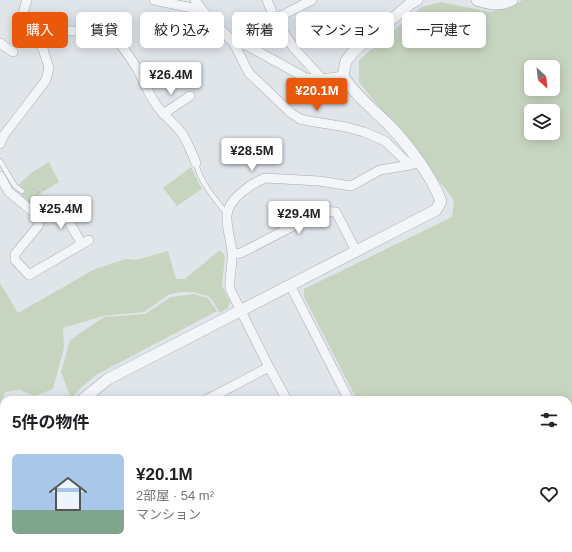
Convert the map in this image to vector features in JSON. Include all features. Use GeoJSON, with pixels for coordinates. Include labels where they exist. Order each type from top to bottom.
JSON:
{"type":"FeatureCollection","features":[{"type":"Feature","properties":{"kind":"street"},"geometry":{"type":"LineString","coordinates":[[23,12],[27,0]]}},
{"type":"Feature","properties":{"kind":"street"},"geometry":{"type":"LineString","coordinates":[[154,0],[202,10]]}},
{"type":"Feature","properties":{"kind":"street"},"geometry":{"type":"LineString","coordinates":[[195,0],[202,10],[232,41]]}},
{"type":"Feature","properties":{"kind":"street"},"geometry":{"type":"LineString","coordinates":[[267,0],[273,12]]}},
{"type":"Feature","properties":{"kind":"street"},"geometry":{"type":"LineString","coordinates":[[288,13],[312,0]]}},
{"type":"Feature","properties":{"kind":"street"},"geometry":{"type":"LineString","coordinates":[[414,163],[388,125],[350,87],[343,76],[346,62],[354,51],[416,0]]}},
{"type":"Feature","properties":{"kind":"street"},"geometry":{"type":"LineString","coordinates":[[477,0],[491,4],[509,2],[512,0]]}},
{"type":"Feature","properties":{"kind":"street"},"geometry":{"type":"LineString","coordinates":[[68,31],[111,33],[125,49],[138,70],[154,103],[182,135],[196,163]]}},
{"type":"Feature","properties":{"kind":"street"},"geometry":{"type":"LineString","coordinates":[[288,39],[293,47],[322,79]]}},
{"type":"Feature","properties":{"kind":"street"},"geometry":{"type":"LineString","coordinates":[[2,48],[13,52]]}},
{"type":"Feature","properties":{"kind":"street"},"geometry":{"type":"LineString","coordinates":[[0,144],[4,135],[46,80],[49,68],[42,48]]}},
{"type":"Feature","properties":{"kind":"street"},"geometry":{"type":"LineString","coordinates":[[87,396],[108,379],[436,210],[441,201],[426,171],[385,141],[364,132],[346,127],[309,121],[291,113],[249,73],[236,48]]}},
{"type":"Feature","properties":{"kind":"street"},"geometry":{"type":"LineString","coordinates":[[251,48],[306,78],[322,79],[343,76]]}},
{"type":"Feature","properties":{"kind":"street"},"geometry":{"type":"LineString","coordinates":[[163,114],[190,96]]}},
{"type":"Feature","properties":{"kind":"street"},"geometry":{"type":"LineString","coordinates":[[285,396],[230,289],[229,277],[232,254],[227,214],[232,203],[237,196],[265,178],[319,181],[351,186],[380,170],[414,163]]}},
{"type":"Feature","properties":{"kind":"street"},"geometry":{"type":"LineString","coordinates":[[0,176],[9,192],[38,216],[38,224],[16,254],[15,260],[29,275],[85,242],[59,205]]}},
{"type":"Feature","properties":{"kind":"street"},"geometry":{"type":"LineString","coordinates":[[232,254],[241,252],[322,211],[336,212],[356,252]]}},
{"type":"Feature","properties":{"kind":"street"},"geometry":{"type":"LineString","coordinates":[[290,285],[347,396]]}},
{"type":"Feature","properties":{"kind":"street"},"geometry":{"type":"LineString","coordinates":[[214,396],[269,367]]}},
{"type":"Feature","properties":{"kind":"lane"},"geometry":{"type":"LineString","coordinates":[[0,161],[15,186],[22,191]]}},
{"type":"Feature","properties":{"kind":"lane"},"geometry":{"type":"LineString","coordinates":[[196,163],[197,169],[210,191],[227,214]]}},
{"type":"Feature","properties":{"kind":"path"},"geometry":{"type":"LineString","coordinates":[[33,189],[37,193],[44,188]]}},
{"type":"Feature","properties":{"kind":"green space"},"geometry":{"type":"Polygon","coordinates":[[[522,0],[572,0],[572,396],[355,396],[304,297],[304,289],[452,217],[454,200],[359,82],[359,60],[373,48],[394,48],[394,31],[402,24],[402,48],[486,48],[486,12],[416,12],[422,7],[441,2],[490,12],[516,4],[522,0]]]}},
{"type":"Feature","properties":{"kind":"green space"},"geometry":{"type":"Polygon","coordinates":[[[49,162],[59,182],[41,193],[29,203],[20,197],[25,190],[19,184],[31,173],[49,162]]]}},
{"type":"Feature","properties":{"kind":"green space"},"geometry":{"type":"Polygon","coordinates":[[[191,167],[202,189],[177,206],[163,188],[191,167]]]}},
{"type":"Feature","properties":{"kind":"green space"},"geometry":{"type":"Polygon","coordinates":[[[220,250],[225,256],[222,286],[230,302],[228,308],[220,313],[210,297],[193,292],[180,292],[168,295],[144,312],[103,316],[63,328],[64,348],[53,389],[35,396],[20,390],[5,392],[3,396],[0,396],[0,283],[18,313],[95,269],[126,259],[136,260],[168,251],[176,279],[185,279],[220,250]]]}},
{"type":"Feature","properties":{"kind":"green space"},"geometry":{"type":"Polygon","coordinates":[[[194,294],[208,298],[217,311],[96,375],[73,396],[70,396],[61,372],[70,340],[104,317],[145,314],[171,297],[194,294]]]}}]}
